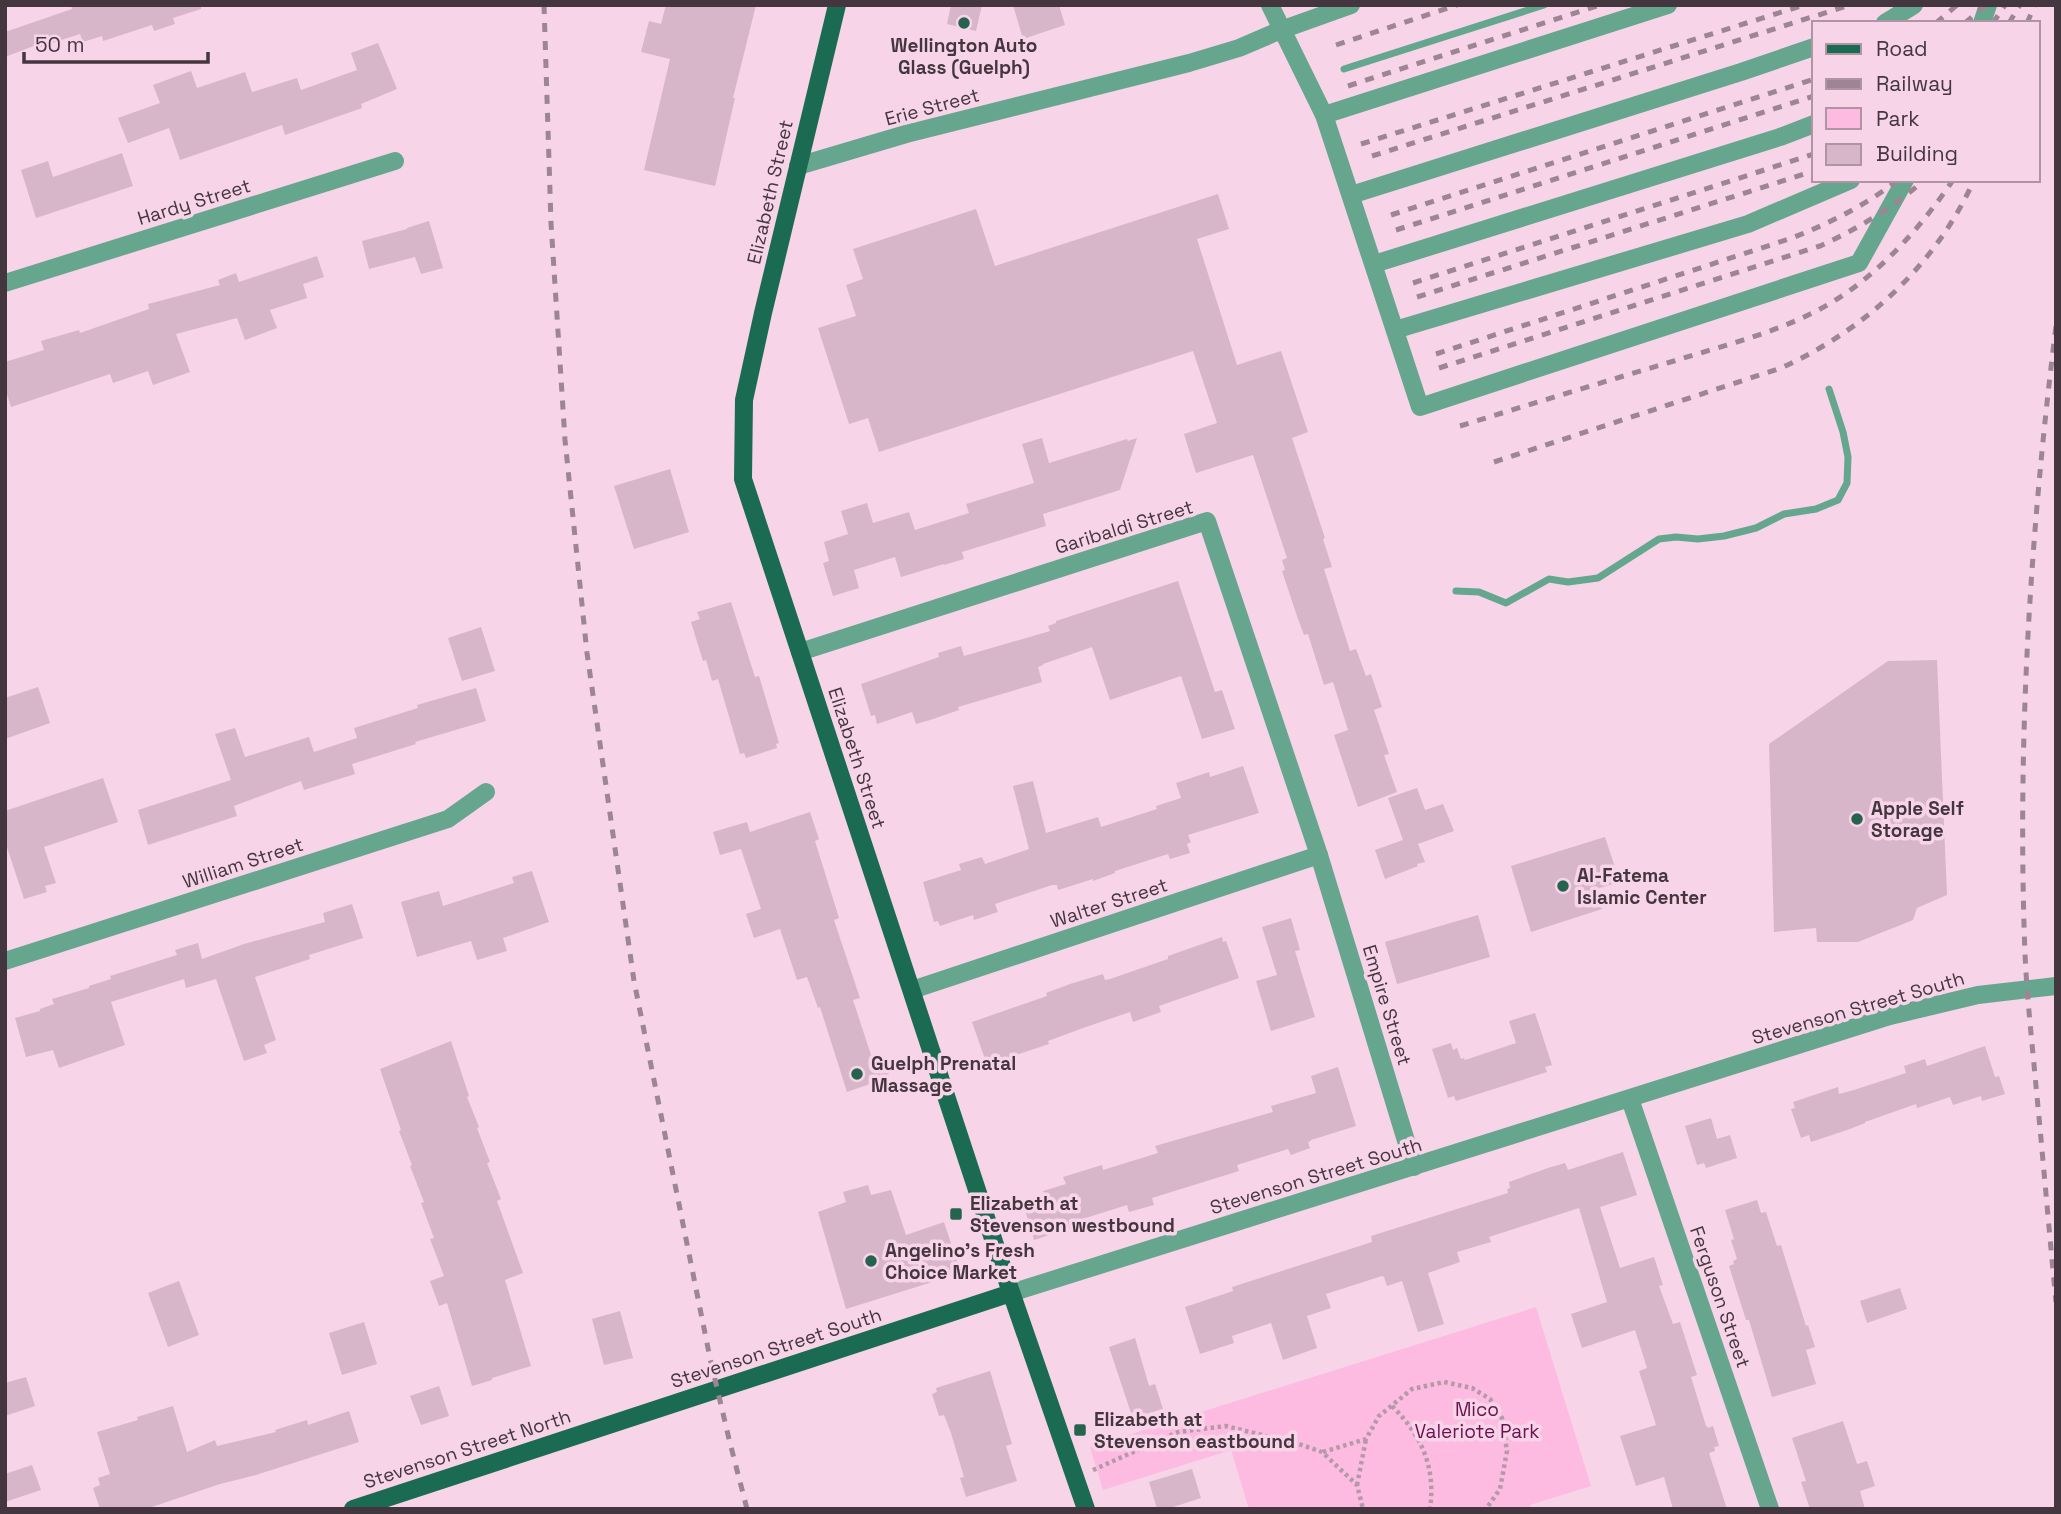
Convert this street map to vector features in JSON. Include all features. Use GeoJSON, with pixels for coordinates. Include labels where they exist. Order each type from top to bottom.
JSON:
{"type":"FeatureCollection","features":[{"type":"Feature","properties":{"kind":"main road","name":"Elizabeth Street"},"geometry":{"type":"LineString","coordinates":[[837,5],[744,400],[743,479],[1086,1509]]}},
{"type":"Feature","properties":{"kind":"main road","name":"Stevenson Street South"},"geometry":{"type":"LineString","coordinates":[[595,1430],[1012,1293]]}},
{"type":"Feature","properties":{"kind":"main road","name":"Stevenson Street North"},"geometry":{"type":"LineString","coordinates":[[353,1509],[380,1504],[595,1430]]}},
{"type":"Feature","properties":{"kind":"street"},"geometry":{"type":"LineString","coordinates":[[1270,5],[1324,115],[1420,407],[1859,263],[1904,182]]}},
{"type":"Feature","properties":{"kind":"street","name":"Erie Street"},"geometry":{"type":"LineString","coordinates":[[798,166],[906,134],[1189,63],[1239,48],[1351,5]]}},
{"type":"Feature","properties":{"kind":"street"},"geometry":{"type":"LineString","coordinates":[[1324,115],[1668,5]]}},
{"type":"Feature","properties":{"kind":"street"},"geometry":{"type":"LineString","coordinates":[[1888,21],[1914,5]]}},
{"type":"Feature","properties":{"kind":"street"},"geometry":{"type":"LineString","coordinates":[[1351,195],[1812,48]]}},
{"type":"Feature","properties":{"kind":"street"},"geometry":{"type":"LineString","coordinates":[[1374,264],[1812,125]]}},
{"type":"Feature","properties":{"kind":"street","name":"Hardy Street"},"geometry":{"type":"LineString","coordinates":[[5,283],[395,161]]}},
{"type":"Feature","properties":{"kind":"street"},"geometry":{"type":"LineString","coordinates":[[1395,330],[1748,224],[1846,182]]}},
{"type":"Feature","properties":{"kind":"street","name":"Garibaldi Street"},"geometry":{"type":"LineString","coordinates":[[800,652],[1207,522],[1319,855]]}},
{"type":"Feature","properties":{"kind":"street","name":"William Street"},"geometry":{"type":"LineString","coordinates":[[5,961],[449,820],[486,792]]}},
{"type":"Feature","properties":{"kind":"street","name":"Walter Street"},"geometry":{"type":"LineString","coordinates":[[912,990],[1319,855]]}},
{"type":"Feature","properties":{"kind":"street","name":"Empire Street"},"geometry":{"type":"LineString","coordinates":[[1319,855],[1414,1167]]}},
{"type":"Feature","properties":{"kind":"street","name":"Stevenson Street South"},"geometry":{"type":"LineString","coordinates":[[1012,1293],[1890,1016],[1978,995],[2056,986]]}},
{"type":"Feature","properties":{"kind":"street","name":"Ferguson Street"},"geometry":{"type":"LineString","coordinates":[[1630,1099],[1770,1509]]}},
{"type":"Feature","properties":{"kind":"path"},"geometry":{"type":"LineString","coordinates":[[1363,1509],[1357,1485],[1366,1439],[1379,1416],[1412,1389],[1444,1382],[1472,1388],[1490,1399],[1502,1418],[1507,1451],[1500,1489],[1486,1509]]}},
{"type":"Feature","properties":{"kind":"path"},"geometry":{"type":"LineString","coordinates":[[1392,1406],[1410,1424],[1423,1447],[1430,1474],[1430,1509]]}},
{"type":"Feature","properties":{"kind":"path"},"geometry":{"type":"LineString","coordinates":[[1076,1478],[1178,1432],[1226,1426],[1322,1452],[1357,1485]]}},
{"type":"Feature","properties":{"kind":"path"},"geometry":{"type":"LineString","coordinates":[[1322,1452],[1366,1439]]}},
{"type":"Feature","properties":{"kind":"green space","name":"Mico Valeriote Park"},"geometry":{"type":"Polygon","coordinates":[[[1536,1307],[1591,1486],[1530,1505],[1531,1509],[1249,1509],[1231,1450],[1103,1490],[1090,1447],[1536,1307]]]}},
{"type":"Feature","properties":{"kind":"building"},"geometry":{"type":"Polygon","coordinates":[[[71,5],[201,5],[201,9],[173,18],[175,24],[154,31],[152,25],[103,41],[102,36],[83,42],[80,34],[40,47],[39,44],[5,57],[5,32],[72,9],[71,5]]]}},
{"type":"Feature","properties":{"kind":"building"},"geometry":{"type":"Polygon","coordinates":[[[666,5],[756,5],[715,186],[644,170],[670,59],[641,52],[649,21],[661,24],[666,5]]]}},
{"type":"Feature","properties":{"kind":"building"},"geometry":{"type":"Polygon","coordinates":[[[951,5],[982,5],[976,31],[947,24],[951,5]]]}},
{"type":"Feature","properties":{"kind":"building"},"geometry":{"type":"Polygon","coordinates":[[[1013,5],[1059,5],[1065,25],[1023,39],[1013,5]]]}},
{"type":"Feature","properties":{"kind":"building"},"geometry":{"type":"Polygon","coordinates":[[[378,43],[397,89],[361,104],[362,108],[285,135],[282,125],[180,160],[169,128],[128,143],[118,118],[160,103],[153,85],[191,71],[197,88],[245,72],[252,92],[297,78],[301,90],[357,70],[351,53],[378,43]]]}},
{"type":"Feature","properties":{"kind":"building"},"geometry":{"type":"Polygon","coordinates":[[[122,153],[133,186],[36,218],[21,170],[48,161],[53,177],[122,153]]]}},
{"type":"Feature","properties":{"kind":"building"},"geometry":{"type":"Polygon","coordinates":[[[1218,194],[1229,229],[1197,239],[1237,365],[1281,351],[1308,432],[1292,438],[1325,538],[1323,539],[1332,567],[1324,569],[1350,651],[1356,649],[1366,676],[1371,674],[1382,707],[1374,710],[1389,754],[1384,755],[1397,792],[1358,807],[1334,735],[1348,730],[1333,682],[1324,685],[1308,634],[1304,635],[1298,619],[1282,571],[1285,570],[1282,560],[1287,558],[1253,455],[1196,473],[1184,434],[1217,423],[1193,351],[879,452],[868,418],[849,424],[818,328],[856,316],[846,285],[863,279],[853,249],[976,209],[995,266],[1218,194]]]}},
{"type":"Feature","properties":{"kind":"building"},"geometry":{"type":"Polygon","coordinates":[[[429,221],[443,268],[421,274],[415,257],[369,269],[362,241],[429,221]]]}},
{"type":"Feature","properties":{"kind":"building"},"geometry":{"type":"Polygon","coordinates":[[[317,256],[324,277],[303,284],[307,298],[270,310],[277,328],[245,340],[237,318],[176,334],[190,372],[153,385],[148,371],[113,383],[110,374],[11,407],[5,388],[5,362],[44,350],[41,341],[79,330],[80,333],[149,309],[148,304],[220,285],[218,280],[236,273],[239,282],[317,256]]]}},
{"type":"Feature","properties":{"kind":"building"},"geometry":{"type":"Polygon","coordinates":[[[1042,438],[1049,463],[1137,438],[1120,490],[1043,514],[1046,526],[962,552],[964,559],[901,577],[895,557],[854,570],[859,588],[833,596],[823,563],[829,561],[824,542],[848,534],[841,511],[867,503],[873,523],[909,512],[915,530],[969,513],[966,504],[1034,483],[1022,444],[1042,438]]]}},
{"type":"Feature","properties":{"kind":"building"},"geometry":{"type":"Polygon","coordinates":[[[670,469],[689,532],[634,549],[614,486],[670,469]]]}},
{"type":"Feature","properties":{"kind":"building"},"geometry":{"type":"Polygon","coordinates":[[[1178,581],[1215,692],[1222,690],[1235,729],[1202,739],[1181,676],[1110,700],[1092,647],[1038,667],[1042,682],[958,707],[959,710],[930,720],[916,724],[912,712],[877,724],[875,715],[871,716],[861,684],[939,657],[938,653],[961,646],[964,656],[1050,631],[1048,626],[1056,621],[1178,581]]]}},
{"type":"Feature","properties":{"kind":"building"},"geometry":{"type":"Polygon","coordinates":[[[731,602],[755,677],[759,676],[779,743],[776,744],[777,748],[746,758],[744,753],[740,754],[718,679],[712,681],[691,622],[700,619],[697,612],[731,602]]]}},
{"type":"Feature","properties":{"kind":"building"},"geometry":{"type":"Polygon","coordinates":[[[481,627],[495,671],[462,681],[448,638],[481,627]]]}},
{"type":"Feature","properties":{"kind":"building","name":"Apple Self Storage"},"geometry":{"type":"Polygon","coordinates":[[[1937,660],[1947,895],[1917,908],[1913,920],[1858,942],[1817,942],[1816,928],[1774,932],[1769,744],[1888,661],[1937,660]]]}},
{"type":"Feature","properties":{"kind":"building"},"geometry":{"type":"Polygon","coordinates":[[[38,687],[50,723],[5,739],[5,698],[38,687]]]}},
{"type":"Feature","properties":{"kind":"building"},"geometry":{"type":"Polygon","coordinates":[[[476,688],[486,721],[352,764],[355,774],[304,790],[301,781],[234,806],[237,816],[148,845],[138,810],[231,780],[215,734],[235,728],[245,757],[309,737],[314,752],[357,738],[354,728],[418,708],[417,705],[476,688]]]}},
{"type":"Feature","properties":{"kind":"building"},"geometry":{"type":"Polygon","coordinates":[[[1243,766],[1259,813],[1188,835],[1191,842],[1187,844],[1190,853],[1170,859],[1168,854],[1093,881],[1058,890],[1057,885],[1052,885],[995,904],[998,912],[974,920],[973,915],[940,926],[938,921],[934,922],[923,882],[961,870],[959,864],[982,857],[985,864],[1029,849],[1013,786],[1033,781],[1046,833],[1098,817],[1101,827],[1157,809],[1156,806],[1181,798],[1176,783],[1209,772],[1210,777],[1243,766]]]}},
{"type":"Feature","properties":{"kind":"building"},"geometry":{"type":"Polygon","coordinates":[[[103,778],[118,822],[44,847],[56,883],[45,886],[47,892],[24,899],[5,841],[5,811],[103,778]]]}},
{"type":"Feature","properties":{"kind":"building"},"geometry":{"type":"Polygon","coordinates":[[[1417,788],[1425,810],[1443,804],[1454,831],[1418,844],[1425,862],[1385,879],[1375,850],[1403,840],[1388,798],[1417,788]]]}},
{"type":"Feature","properties":{"kind":"building"},"geometry":{"type":"Polygon","coordinates":[[[810,812],[819,839],[815,841],[839,918],[834,920],[860,998],[853,1000],[871,1055],[883,1055],[889,1074],[884,1079],[847,1092],[820,1007],[818,1008],[807,977],[797,980],[780,929],[754,938],[746,914],[761,909],[741,849],[720,855],[713,832],[747,822],[750,832],[810,812]]]}},
{"type":"Feature","properties":{"kind":"building","name":"Al-Fatema Islamic Center"},"geometry":{"type":"Polygon","coordinates":[[[1605,837],[1620,882],[1596,889],[1602,909],[1531,932],[1511,866],[1605,837]]]}},
{"type":"Feature","properties":{"kind":"building"},"geometry":{"type":"Polygon","coordinates":[[[532,871],[549,922],[503,938],[507,951],[477,960],[471,941],[417,957],[401,902],[439,891],[443,906],[514,883],[512,877],[532,871]]]}},
{"type":"Feature","properties":{"kind":"building"},"geometry":{"type":"Polygon","coordinates":[[[352,904],[363,938],[309,955],[310,959],[255,977],[276,1040],[264,1045],[267,1053],[244,1061],[216,979],[186,988],[184,979],[111,1002],[125,1045],[59,1068],[53,1050],[26,1057],[15,1018],[54,1004],[52,999],[89,988],[111,979],[110,976],[177,955],[175,950],[198,943],[202,959],[244,944],[325,922],[323,913],[352,904]]]}},
{"type":"Feature","properties":{"kind":"building"},"geometry":{"type":"Polygon","coordinates":[[[1478,915],[1490,957],[1397,984],[1385,942],[1478,915]]]}},
{"type":"Feature","properties":{"kind":"building"},"geometry":{"type":"Polygon","coordinates":[[[1291,918],[1300,950],[1295,951],[1315,1017],[1271,1031],[1256,981],[1277,975],[1262,927],[1291,918]]]}},
{"type":"Feature","properties":{"kind":"building"},"geometry":{"type":"Polygon","coordinates":[[[1222,937],[1223,942],[1226,941],[1239,978],[1159,1006],[1161,1012],[1133,1022],[1130,1012],[1048,1041],[1049,1044],[1016,1055],[1018,1060],[994,1068],[991,1060],[986,1062],[972,1022],[1047,996],[1046,993],[1070,984],[1103,974],[1105,980],[1110,979],[1222,937]]]}},
{"type":"Feature","properties":{"kind":"building"},"geometry":{"type":"Polygon","coordinates":[[[1535,1013],[1552,1065],[1545,1067],[1547,1072],[1456,1101],[1454,1096],[1448,1098],[1432,1049],[1451,1043],[1453,1050],[1457,1048],[1461,1059],[1465,1060],[1516,1043],[1509,1021],[1535,1013]]]}},
{"type":"Feature","properties":{"kind":"building"},"geometry":{"type":"Polygon","coordinates":[[[451,1041],[490,1162],[487,1163],[501,1199],[497,1201],[523,1273],[505,1280],[531,1366],[472,1386],[447,1303],[439,1306],[430,1281],[444,1276],[430,1239],[434,1238],[421,1203],[424,1202],[380,1069],[451,1041]]]}},
{"type":"Feature","properties":{"kind":"building"},"geometry":{"type":"Polygon","coordinates":[[[1985,1046],[1995,1077],[1999,1076],[2005,1094],[1982,1101],[1981,1096],[1953,1105],[1950,1097],[1917,1108],[1916,1104],[1811,1142],[1809,1135],[1801,1138],[1791,1109],[1795,1108],[1793,1102],[1838,1087],[1839,1094],[1854,1090],[1906,1073],[1904,1066],[1925,1059],[1927,1066],[1985,1046]]]}},
{"type":"Feature","properties":{"kind":"building"},"geometry":{"type":"Polygon","coordinates":[[[1338,1067],[1356,1126],[1311,1140],[1308,1142],[1310,1148],[1291,1155],[1288,1149],[1237,1165],[1239,1171],[1152,1198],[1154,1205],[1129,1212],[1127,1205],[1073,1222],[1074,1227],[1034,1240],[1024,1207],[1046,1200],[1043,1191],[1066,1184],[1063,1177],[1102,1165],[1103,1170],[1158,1153],[1155,1146],[1273,1112],[1271,1106],[1316,1093],[1311,1076],[1338,1067]]]}},
{"type":"Feature","properties":{"kind":"building"},"geometry":{"type":"Polygon","coordinates":[[[1711,1118],[1717,1139],[1730,1135],[1737,1158],[1706,1168],[1704,1163],[1697,1165],[1685,1126],[1711,1118]]]}},
{"type":"Feature","properties":{"kind":"building"},"geometry":{"type":"Polygon","coordinates":[[[1623,1152],[1637,1195],[1600,1207],[1620,1268],[1654,1257],[1663,1285],[1659,1286],[1673,1324],[1680,1322],[1697,1375],[1691,1377],[1706,1426],[1713,1426],[1719,1446],[1709,1453],[1727,1509],[1673,1509],[1664,1477],[1636,1486],[1620,1436],[1656,1425],[1639,1371],[1647,1368],[1635,1330],[1582,1348],[1571,1314],[1607,1302],[1579,1208],[1489,1237],[1491,1242],[1457,1252],[1460,1262],[1428,1273],[1444,1324],[1418,1332],[1402,1281],[1387,1286],[1382,1276],[1326,1294],[1331,1308],[1307,1316],[1317,1348],[1283,1360],[1271,1323],[1232,1336],[1234,1343],[1200,1354],[1185,1307],[1233,1291],[1232,1287],[1372,1242],[1371,1236],[1508,1193],[1509,1182],[1548,1168],[1565,1163],[1568,1170],[1623,1152]]]}},
{"type":"Feature","properties":{"kind":"building","name":"Angelino's Fresh Choice Market"},"geometry":{"type":"Polygon","coordinates":[[[868,1185],[871,1195],[891,1190],[906,1235],[944,1222],[961,1273],[846,1309],[818,1212],[846,1202],[843,1192],[868,1185]]]}},
{"type":"Feature","properties":{"kind":"building"},"geometry":{"type":"Polygon","coordinates":[[[1757,1200],[1761,1213],[1766,1212],[1777,1246],[1781,1245],[1815,1347],[1806,1350],[1816,1384],[1772,1397],[1749,1320],[1746,1320],[1729,1266],[1737,1259],[1725,1210],[1757,1200]]]}},
{"type":"Feature","properties":{"kind":"building"},"geometry":{"type":"Polygon","coordinates":[[[179,1281],[199,1335],[168,1347],[148,1293],[179,1281]]]}},
{"type":"Feature","properties":{"kind":"building"},"geometry":{"type":"Polygon","coordinates":[[[1900,1288],[1907,1309],[1867,1323],[1860,1301],[1900,1288]]]}},
{"type":"Feature","properties":{"kind":"building"},"geometry":{"type":"Polygon","coordinates":[[[620,1311],[633,1358],[604,1365],[592,1319],[620,1311]]]}},
{"type":"Feature","properties":{"kind":"building"},"geometry":{"type":"Polygon","coordinates":[[[364,1322],[377,1364],[342,1375],[329,1333],[364,1322]]]}},
{"type":"Feature","properties":{"kind":"building"},"geometry":{"type":"Polygon","coordinates":[[[1135,1338],[1149,1386],[1155,1384],[1163,1409],[1139,1416],[1138,1411],[1131,1413],[1109,1347],[1135,1338]]]}},
{"type":"Feature","properties":{"kind":"building"},"geometry":{"type":"Polygon","coordinates":[[[990,1371],[1012,1444],[1006,1446],[1017,1481],[966,1497],[960,1478],[964,1477],[951,1433],[944,1415],[939,1416],[932,1394],[937,1392],[936,1388],[990,1371]]]}},
{"type":"Feature","properties":{"kind":"building"},"geometry":{"type":"Polygon","coordinates":[[[26,1377],[35,1406],[5,1416],[5,1383],[26,1377]]]}},
{"type":"Feature","properties":{"kind":"building"},"geometry":{"type":"Polygon","coordinates":[[[439,1386],[449,1416],[421,1425],[410,1396],[439,1386]]]}},
{"type":"Feature","properties":{"kind":"building"},"geometry":{"type":"Polygon","coordinates":[[[173,1406],[187,1452],[215,1440],[217,1446],[276,1432],[275,1430],[307,1420],[308,1425],[349,1411],[359,1442],[146,1509],[100,1509],[93,1488],[100,1485],[98,1478],[110,1474],[97,1432],[173,1406]]]}},
{"type":"Feature","properties":{"kind":"building"},"geometry":{"type":"Polygon","coordinates":[[[1843,1421],[1857,1464],[1867,1461],[1875,1486],[1860,1491],[1865,1509],[1810,1509],[1801,1482],[1806,1481],[1792,1438],[1843,1421]]]}},
{"type":"Feature","properties":{"kind":"building"},"geometry":{"type":"Polygon","coordinates":[[[32,1465],[41,1490],[5,1502],[5,1474],[32,1465]]]}},
{"type":"Feature","properties":{"kind":"building"},"geometry":{"type":"Polygon","coordinates":[[[1192,1469],[1201,1498],[1167,1509],[1157,1509],[1149,1482],[1192,1469]]]}},
{"type":"Feature","properties":{"kind":"waterway"},"geometry":{"type":"LineString","coordinates":[[1344,69],[1544,5]]}},
{"type":"Feature","properties":{"kind":"waterway"},"geometry":{"type":"LineString","coordinates":[[1456,591],[1479,592],[1506,603],[1549,579],[1568,582],[1598,578],[1659,539],[1724,536],[1756,528],[1784,514],[1816,509],[1838,500],[1847,483],[1848,457],[1829,389]]}},
{"type":"Feature","properties":{"kind":"railway"},"geometry":{"type":"LineString","coordinates":[[544,5],[551,223],[565,440],[587,653],[634,981],[710,1358],[747,1509]]}},
{"type":"Feature","properties":{"kind":"railway"},"geometry":{"type":"LineString","coordinates":[[1336,45],[1457,5]]}},
{"type":"Feature","properties":{"kind":"railway"},"geometry":{"type":"LineString","coordinates":[[1348,86],[1600,5]]}},
{"type":"Feature","properties":{"kind":"railway"},"geometry":{"type":"LineString","coordinates":[[1361,144],[1804,5]]}},
{"type":"Feature","properties":{"kind":"railway"},"geometry":{"type":"LineString","coordinates":[[1372,156],[1850,5]]}},
{"type":"Feature","properties":{"kind":"railway"},"geometry":{"type":"LineString","coordinates":[[1938,21],[1957,5]]}},
{"type":"Feature","properties":{"kind":"railway"},"geometry":{"type":"LineString","coordinates":[[1967,21],[1986,5]]}},
{"type":"Feature","properties":{"kind":"railway"},"geometry":{"type":"LineString","coordinates":[[1994,21],[2005,5]]}},
{"type":"Feature","properties":{"kind":"railway"},"geometry":{"type":"LineString","coordinates":[[2010,21],[2020,5]]}},
{"type":"Feature","properties":{"kind":"railway"},"geometry":{"type":"LineString","coordinates":[[2028,21],[2035,5]]}},
{"type":"Feature","properties":{"kind":"railway"},"geometry":{"type":"LineString","coordinates":[[1391,215],[1812,80]]}},
{"type":"Feature","properties":{"kind":"railway"},"geometry":{"type":"LineString","coordinates":[[1396,230],[1812,97]]}},
{"type":"Feature","properties":{"kind":"railway"},"geometry":{"type":"LineString","coordinates":[[1413,283],[1812,155]]}},
{"type":"Feature","properties":{"kind":"railway"},"geometry":{"type":"LineString","coordinates":[[1417,297],[1812,172]]}},
{"type":"Feature","properties":{"kind":"railway"},"geometry":{"type":"LineString","coordinates":[[1436,354],[1792,238],[1847,213],[1895,182]]}},
{"type":"Feature","properties":{"kind":"railway"},"geometry":{"type":"LineString","coordinates":[[1439,368],[1820,246],[1874,217],[1922,182]]}},
{"type":"Feature","properties":{"kind":"railway"},"geometry":{"type":"LineString","coordinates":[[1460,426],[1756,336],[1796,321],[1834,301],[1884,262],[1914,231],[1952,182]]}},
{"type":"Feature","properties":{"kind":"railway"},"geometry":{"type":"LineString","coordinates":[[1494,462],[1781,368],[1812,352],[1841,335],[1895,292],[1940,240],[1973,182]]}},
{"type":"Feature","properties":{"kind":"railway"},"geometry":{"type":"LineString","coordinates":[[2056,326],[2033,561],[2024,718],[2023,797],[2026,970],[2056,1302]]}},
{"type":"Feature","properties":{"kind":"place","name":"Wellington Auto Glass (Guelph)"},"geometry":{"type":"Point","coordinates":[964,23]}},
{"type":"Feature","properties":{"kind":"place","name":"Apple Self Storage"},"geometry":{"type":"Point","coordinates":[1857,819]}},
{"type":"Feature","properties":{"kind":"place","name":"Al-Fatema Islamic Center"},"geometry":{"type":"Point","coordinates":[1563,886]}},
{"type":"Feature","properties":{"kind":"place","name":"Guelph Prenatal Massage"},"geometry":{"type":"Point","coordinates":[857,1074]}},
{"type":"Feature","properties":{"kind":"place","name":"Elizabeth at Stevenson westbound"},"geometry":{"type":"Point","coordinates":[956,1214]}},
{"type":"Feature","properties":{"kind":"place","name":"Angelino's Fresh Choice Market"},"geometry":{"type":"Point","coordinates":[871,1261]}},
{"type":"Feature","properties":{"kind":"place","name":"Elizabeth at Stevenson eastbound"},"geometry":{"type":"Point","coordinates":[1080,1430]}}]}
